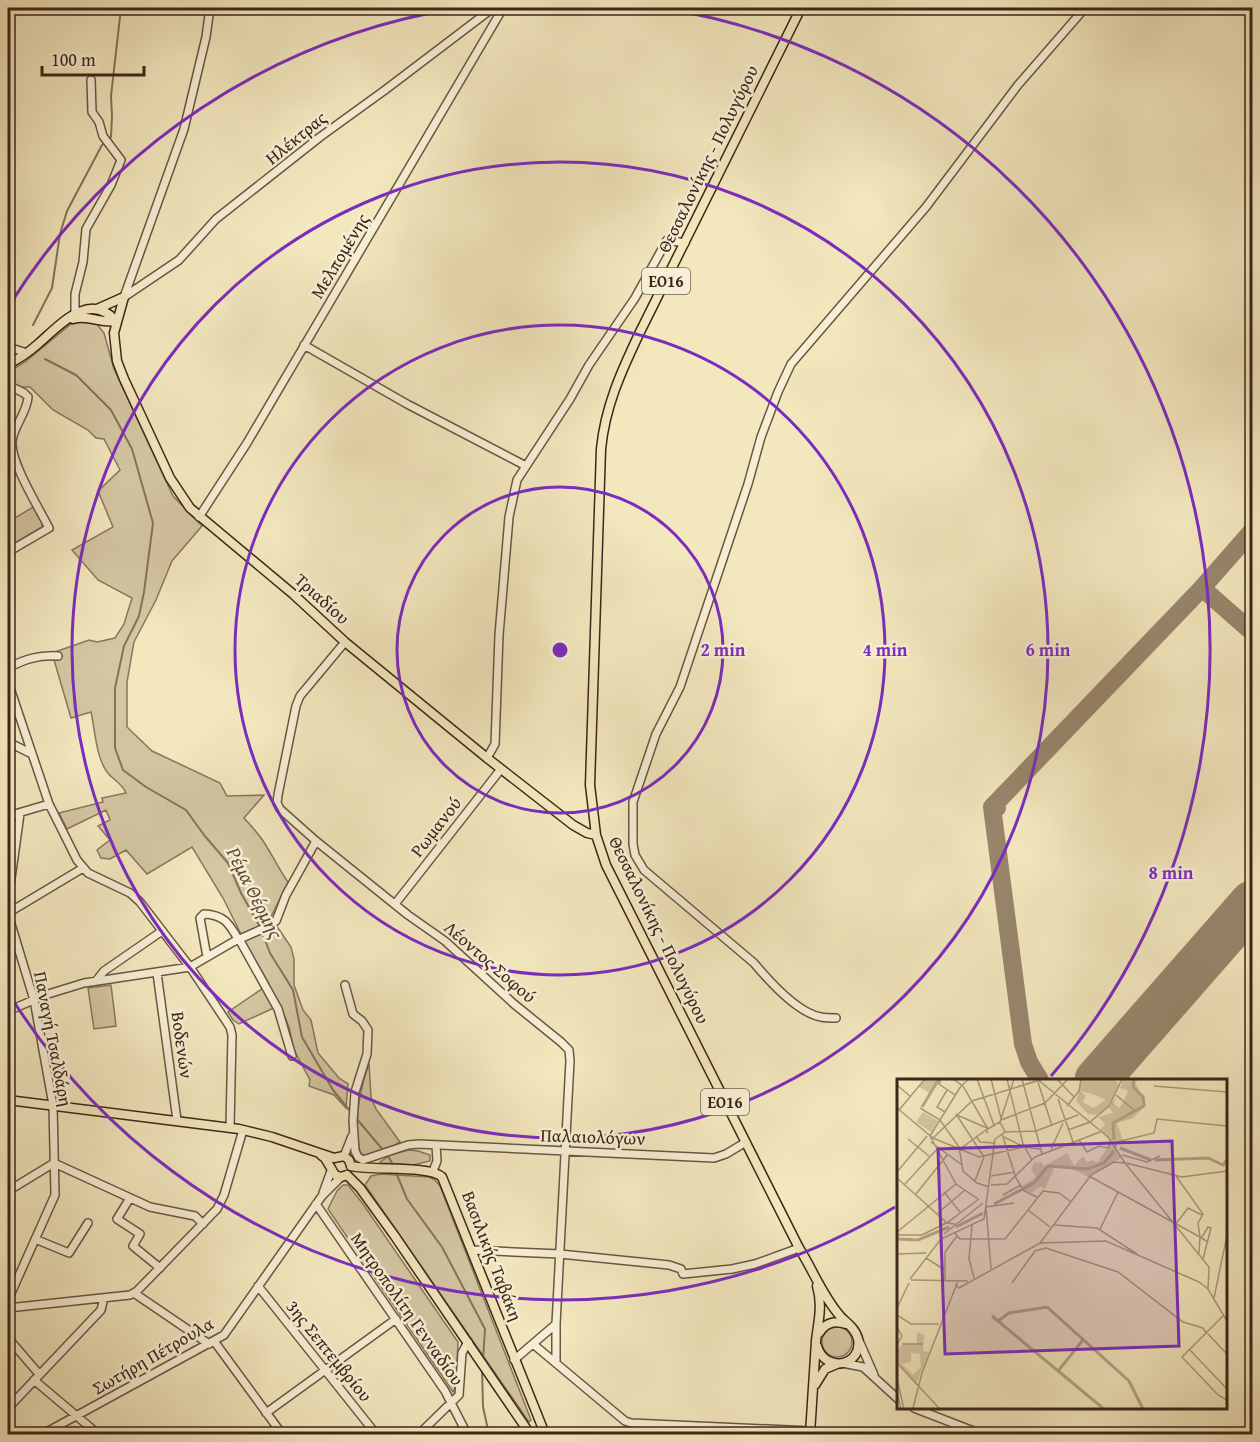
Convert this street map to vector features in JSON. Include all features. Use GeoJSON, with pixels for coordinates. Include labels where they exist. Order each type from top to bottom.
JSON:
{"type":"FeatureCollection","features":[{"type":"Feature","properties":{"kind":"main road","name":"Θεσσαλονίκης - Πολυγύρου"},"geometry":{"type":"LineString","coordinates":[[801,8],[616,385],[603,430],[590,773],[591,804],[596,835],[606,865],[799,1248],[832,1306],[849,1326]]}},
{"type":"Feature","properties":{"kind":"main road"},"geometry":{"type":"LineString","coordinates":[[61,324],[95,314],[123,297]]}},
{"type":"Feature","properties":{"kind":"main road","name":"Τριαδίου"},"geometry":{"type":"LineString","coordinates":[[123,297],[114,336],[121,373],[170,478],[183,499],[199,517],[292,594],[345,642],[487,758],[573,825],[596,835]]}},
{"type":"Feature","properties":{"kind":"main road"},"geometry":{"type":"LineString","coordinates":[[8,364],[27,353],[75,314],[95,314],[110,322],[116,321]]}},
{"type":"Feature","properties":{"kind":"main road"},"geometry":{"type":"LineString","coordinates":[[95,314],[114,336]]}},
{"type":"Feature","properties":{"kind":"main road"},"geometry":{"type":"LineString","coordinates":[[8,1100],[230,1127],[334,1158],[344,1156],[349,1160],[351,1166]]}},
{"type":"Feature","properties":{"kind":"main road"},"geometry":{"type":"LineString","coordinates":[[316,1152],[325,1158],[335,1175],[344,1176],[368,1199],[530,1434]]}},
{"type":"Feature","properties":{"kind":"main road"},"geometry":{"type":"LineString","coordinates":[[331,1169],[334,1158]]}},
{"type":"Feature","properties":{"kind":"main road"},"geometry":{"type":"LineString","coordinates":[[351,1166],[369,1170],[433,1171]]}},
{"type":"Feature","properties":{"kind":"main road"},"geometry":{"type":"LineString","coordinates":[[344,1176],[351,1166]]}},
{"type":"Feature","properties":{"kind":"main road","name":"Βασιλικής Ταβάκη"},"geometry":{"type":"LineString","coordinates":[[433,1171],[440,1174],[445,1181],[544,1434]]}},
{"type":"Feature","properties":{"kind":"main road","name":"Θεσσαλονίκης - Πολυγύρου"},"geometry":{"type":"LineString","coordinates":[[814,1272],[820,1298],[821,1317],[817,1336]]}},
{"type":"Feature","properties":{"kind":"main road"},"geometry":{"type":"LineString","coordinates":[[817,1336],[823,1327],[833,1322],[849,1326]]}},
{"type":"Feature","properties":{"kind":"main road","name":"ΕΟ16"},"geometry":{"type":"LineString","coordinates":[[849,1326],[857,1335]]}},
{"type":"Feature","properties":{"kind":"main road"},"geometry":{"type":"LineString","coordinates":[[813,1388],[825,1370],[848,1361],[856,1352],[857,1335]]}},
{"type":"Feature","properties":{"kind":"main road","name":"ΕΟ16"},"geometry":{"type":"LineString","coordinates":[[808,1432],[817,1336]]}},
{"type":"Feature","properties":{"kind":"main road"},"geometry":{"type":"LineString","coordinates":[[817,1346],[818,1352],[826,1361],[840,1364]]}},
{"type":"Feature","properties":{"kind":"street"},"geometry":{"type":"LineString","coordinates":[[123,297],[184,129],[206,37],[210,8]]}},
{"type":"Feature","properties":{"kind":"street","name":"Ηλέκτρας"},"geometry":{"type":"LineString","coordinates":[[123,297],[179,260],[216,219],[320,137],[493,8]]}},
{"type":"Feature","properties":{"kind":"street","name":"Μελπομένης"},"geometry":{"type":"LineString","coordinates":[[199,517],[247,442],[503,8]]}},
{"type":"Feature","properties":{"kind":"street"},"geometry":{"type":"LineString","coordinates":[[836,1018],[820,1017],[806,1011],[785,996],[754,963],[644,870],[635,855],[633,844],[633,802],[656,734],[680,687],[745,495],[761,437],[791,364],[926,207],[1018,85],[1085,8]]}},
{"type":"Feature","properties":{"kind":"street"},"geometry":{"type":"LineString","coordinates":[[75,314],[75,294],[83,262],[86,229],[111,185],[121,160],[103,136],[99,122],[92,112],[91,80]]}},
{"type":"Feature","properties":{"kind":"street"},"geometry":{"type":"LineString","coordinates":[[487,758],[495,744],[499,635],[509,517],[517,480],[589,365],[635,298],[667,240],[685,243]]}},
{"type":"Feature","properties":{"kind":"street"},"geometry":{"type":"LineString","coordinates":[[304,345],[407,404],[526,466]]}},
{"type":"Feature","properties":{"kind":"street"},"geometry":{"type":"LineString","coordinates":[[8,346],[27,353]]}},
{"type":"Feature","properties":{"kind":"street"},"geometry":{"type":"LineString","coordinates":[[8,385],[28,397],[25,412],[13,438],[12,449],[28,488],[49,528],[8,552]]}},
{"type":"Feature","properties":{"kind":"street","name":"Λέοντος Σοφού"},"geometry":{"type":"LineString","coordinates":[[345,642],[300,696],[296,706],[277,803],[280,809],[316,841],[445,941],[514,1004],[561,1041],[568,1050],[570,1061],[556,1362]]}},
{"type":"Feature","properties":{"kind":"street"},"geometry":{"type":"LineString","coordinates":[[8,668],[28,658],[42,655],[58,656]]}},
{"type":"Feature","properties":{"kind":"street"},"geometry":{"type":"LineString","coordinates":[[8,682],[49,804],[70,849],[83,868],[94,877],[135,897],[190,968],[227,1022],[232,1035],[230,1127]]}},
{"type":"Feature","properties":{"kind":"street"},"geometry":{"type":"LineString","coordinates":[[8,742],[26,736]]}},
{"type":"Feature","properties":{"kind":"street"},"geometry":{"type":"LineString","coordinates":[[8,742],[32,754]]}},
{"type":"Feature","properties":{"kind":"street","name":"Ρωμανού"},"geometry":{"type":"LineString","coordinates":[[395,904],[501,769]]}},
{"type":"Feature","properties":{"kind":"street"},"geometry":{"type":"LineString","coordinates":[[8,816],[49,804]]}},
{"type":"Feature","properties":{"kind":"street"},"geometry":{"type":"LineString","coordinates":[[8,900],[20,814]]}},
{"type":"Feature","properties":{"kind":"street"},"geometry":{"type":"LineString","coordinates":[[8,1011],[62,989],[96,981],[190,968],[238,939],[269,926],[276,921],[286,895],[316,841]]}},
{"type":"Feature","properties":{"kind":"street"},"geometry":{"type":"LineString","coordinates":[[8,913],[83,868]]}},
{"type":"Feature","properties":{"kind":"street"},"geometry":{"type":"LineString","coordinates":[[207,957],[200,918],[204,914],[217,915],[226,920],[278,1009],[292,1056]]}},
{"type":"Feature","properties":{"kind":"street","name":"Παναγή Τσαλδάρη"},"geometry":{"type":"LineString","coordinates":[[8,920],[34,1000],[53,1105],[55,1195],[8,1300]]}},
{"type":"Feature","properties":{"kind":"street"},"geometry":{"type":"LineString","coordinates":[[96,981],[104,971],[162,932]]}},
{"type":"Feature","properties":{"kind":"street","name":"Βοδενών"},"geometry":{"type":"LineString","coordinates":[[157,973],[177,1120]]}},
{"type":"Feature","properties":{"kind":"street"},"geometry":{"type":"LineString","coordinates":[[344,1156],[353,1130],[355,1092],[367,1054],[368,1029],[353,1014],[345,985]]}},
{"type":"Feature","properties":{"kind":"street"},"geometry":{"type":"LineString","coordinates":[[8,1308],[134,1293],[217,1209],[224,1195],[243,1130]]}},
{"type":"Feature","properties":{"kind":"street","name":"Παλαιολόγων"},"geometry":{"type":"LineString","coordinates":[[353,1130],[357,1155],[363,1161],[408,1145],[714,1158],[746,1143]]}},
{"type":"Feature","properties":{"kind":"street"},"geometry":{"type":"LineString","coordinates":[[433,1171],[437,1161],[436,1145]]}},
{"type":"Feature","properties":{"kind":"street"},"geometry":{"type":"LineString","coordinates":[[8,1191],[54,1163],[130,1198],[160,1209],[195,1216],[203,1224]]}},
{"type":"Feature","properties":{"kind":"street","name":"Σωτήρη Πέτρουλα"},"geometry":{"type":"LineString","coordinates":[[322,1196],[331,1169]]}},
{"type":"Feature","properties":{"kind":"street","name":"Σωτήρη Πέτρουλα"},"geometry":{"type":"LineString","coordinates":[[43,1434],[211,1343],[227,1331],[322,1196],[344,1176]]}},
{"type":"Feature","properties":{"kind":"street"},"geometry":{"type":"LineString","coordinates":[[130,1198],[117,1219],[140,1234],[133,1245],[160,1268]]}},
{"type":"Feature","properties":{"kind":"street","name":"Μητροπολίτη Γενναδίου"},"geometry":{"type":"LineString","coordinates":[[316,1204],[453,1403],[467,1434]]}},
{"type":"Feature","properties":{"kind":"street"},"geometry":{"type":"LineString","coordinates":[[35,1239],[69,1253],[88,1222]]}},
{"type":"Feature","properties":{"kind":"street"},"geometry":{"type":"LineString","coordinates":[[472,1250],[560,1254],[669,1265],[681,1269],[683,1274],[755,1264],[799,1248]]}},
{"type":"Feature","properties":{"kind":"street","name":"3ης Σεπτεμβρίου"},"geometry":{"type":"LineString","coordinates":[[258,1286],[376,1434]]}},
{"type":"Feature","properties":{"kind":"street"},"geometry":{"type":"LineString","coordinates":[[134,1293],[211,1343],[282,1434]]}},
{"type":"Feature","properties":{"kind":"street"},"geometry":{"type":"LineString","coordinates":[[8,1408],[101,1310],[104,1298]]}},
{"type":"Feature","properties":{"kind":"street"},"geometry":{"type":"LineString","coordinates":[[266,1413],[396,1319]]}},
{"type":"Feature","properties":{"kind":"street"},"geometry":{"type":"LineString","coordinates":[[514,1360],[556,1324]]}},
{"type":"Feature","properties":{"kind":"street"},"geometry":{"type":"LineString","coordinates":[[857,1335],[874,1375]]}},
{"type":"Feature","properties":{"kind":"street"},"geometry":{"type":"LineString","coordinates":[[8,1338],[36,1377],[98,1434]]}},
{"type":"Feature","properties":{"kind":"street"},"geometry":{"type":"LineString","coordinates":[[419,1434],[453,1403],[460,1391],[462,1353],[468,1342]]}},
{"type":"Feature","properties":{"kind":"street"},"geometry":{"type":"LineString","coordinates":[[533,1344],[631,1423],[808,1432]]}},
{"type":"Feature","properties":{"kind":"street"},"geometry":{"type":"LineString","coordinates":[[840,1364],[863,1367],[897,1398]]}},
{"type":"Feature","properties":{"kind":"street"},"geometry":{"type":"LineString","coordinates":[[919,1409],[981,1434]]}},
{"type":"Feature","properties":{"kind":"shaded area"},"geometry":{"type":"Polygon","coordinates":[[[85,320],[96,323],[104,333],[114,369],[173,496],[202,526],[172,561],[156,600],[134,642],[127,682],[127,727],[152,751],[220,783],[227,796],[264,795],[244,818],[263,840],[288,882],[268,923],[241,934],[223,898],[192,847],[147,874],[126,850],[110,859],[101,858],[97,850],[110,840],[98,826],[110,820],[106,810],[67,829],[59,813],[103,802],[102,798],[126,793],[103,766],[91,712],[71,718],[52,653],[89,640],[97,642],[115,638],[124,624],[132,598],[98,580],[72,550],[113,527],[98,491],[120,470],[104,439],[96,438],[88,430],[53,410],[30,387],[20,387],[8,381],[8,372],[25,362],[71,324],[85,320]]]}},
{"type":"Feature","properties":{"kind":"shaded area"},"geometry":{"type":"Polygon","coordinates":[[[35,506],[42,519],[42,527],[15,543],[8,522],[35,506]]]}},
{"type":"Feature","properties":{"kind":"shaded area"},"geometry":{"type":"Polygon","coordinates":[[[276,925],[291,947],[294,959],[294,985],[303,1010],[311,1020],[318,1053],[339,1078],[348,1084],[346,1108],[334,1095],[309,1086],[310,1080],[294,1050],[289,1027],[280,1005],[239,1024],[228,1012],[269,984],[244,940],[276,925]]]}},
{"type":"Feature","properties":{"kind":"shaded area"},"geometry":{"type":"Polygon","coordinates":[[[111,985],[116,1026],[94,1029],[88,988],[111,985]]]}},
{"type":"Feature","properties":{"kind":"shaded area"},"geometry":{"type":"Polygon","coordinates":[[[369,1063],[371,1097],[376,1109],[400,1142],[384,1151],[365,1156],[360,1152],[357,1118],[362,1085],[369,1063]]]}},
{"type":"Feature","properties":{"kind":"shaded area"},"geometry":{"type":"Polygon","coordinates":[[[409,1150],[430,1155],[430,1161],[413,1165],[380,1162],[392,1154],[409,1150]]]}},
{"type":"Feature","properties":{"kind":"shaded area"},"geometry":{"type":"Polygon","coordinates":[[[381,1174],[429,1177],[440,1186],[531,1420],[529,1422],[365,1185],[371,1176],[381,1174]]]}},
{"type":"Feature","properties":{"kind":"shaded area"},"geometry":{"type":"Polygon","coordinates":[[[343,1185],[348,1185],[363,1204],[458,1342],[456,1386],[453,1392],[328,1209],[337,1191],[343,1185]]]}},
{"type":"Feature","properties":{"kind":"shaded area"},"geometry":{"type":"Polygon","coordinates":[[[837,1327],[848,1331],[852,1342],[848,1353],[837,1357],[826,1353],[822,1342],[826,1331],[837,1327]]]}},
{"type":"Feature","properties":{"kind":"waterway"},"geometry":{"type":"LineString","coordinates":[[33,325],[52,288],[60,234],[67,211],[102,145],[111,137],[111,96],[121,8]]}},
{"type":"Feature","properties":{"kind":"waterway","name":"Ρέμα Θέρμης"},"geometry":{"type":"LineString","coordinates":[[45,359],[76,375],[111,410],[132,449],[153,523],[139,616],[124,646],[115,688],[115,748],[123,770],[146,787],[186,810],[228,863],[260,927],[270,953],[293,990],[302,1037],[333,1090],[350,1111]]}},
{"type":"Feature","properties":{"kind":"waterway","name":"Ρέμα Θέρμης"},"geometry":{"type":"LineString","coordinates":[[356,1118],[383,1150]]}},
{"type":"Feature","properties":{"kind":"waterway","name":"Ρέμα Θέρμης"},"geometry":{"type":"LineString","coordinates":[[387,1154],[393,1165]]}},
{"type":"Feature","properties":{"kind":"waterway","name":"Ρέμα Θέρμης"},"geometry":{"type":"LineString","coordinates":[[395,1170],[407,1199],[442,1247],[485,1329],[483,1359]]}},
{"type":"Feature","properties":{"kind":"waterway","name":"Ρέμα Θέρμης"},"geometry":{"type":"LineString","coordinates":[[482,1368],[483,1407],[489,1434]]}},
{"type":"Feature","properties":{"kind":"taxiway"},"geometry":{"type":"LineString","coordinates":[[992,807],[1202,588],[1252,531]]}},
{"type":"Feature","properties":{"kind":"taxiway"},"geometry":{"type":"LineString","coordinates":[[1203,590],[1202,588],[1252,632]]}},
{"type":"Feature","properties":{"kind":"taxiway"},"geometry":{"type":"LineString","coordinates":[[997,808],[992,807],[1023,1044],[1029,1062],[1039,1079]]}},
{"type":"Feature","properties":{"kind":"runway"},"geometry":{"type":"LineString","coordinates":[[1098,1079],[1252,903]]}}]}
